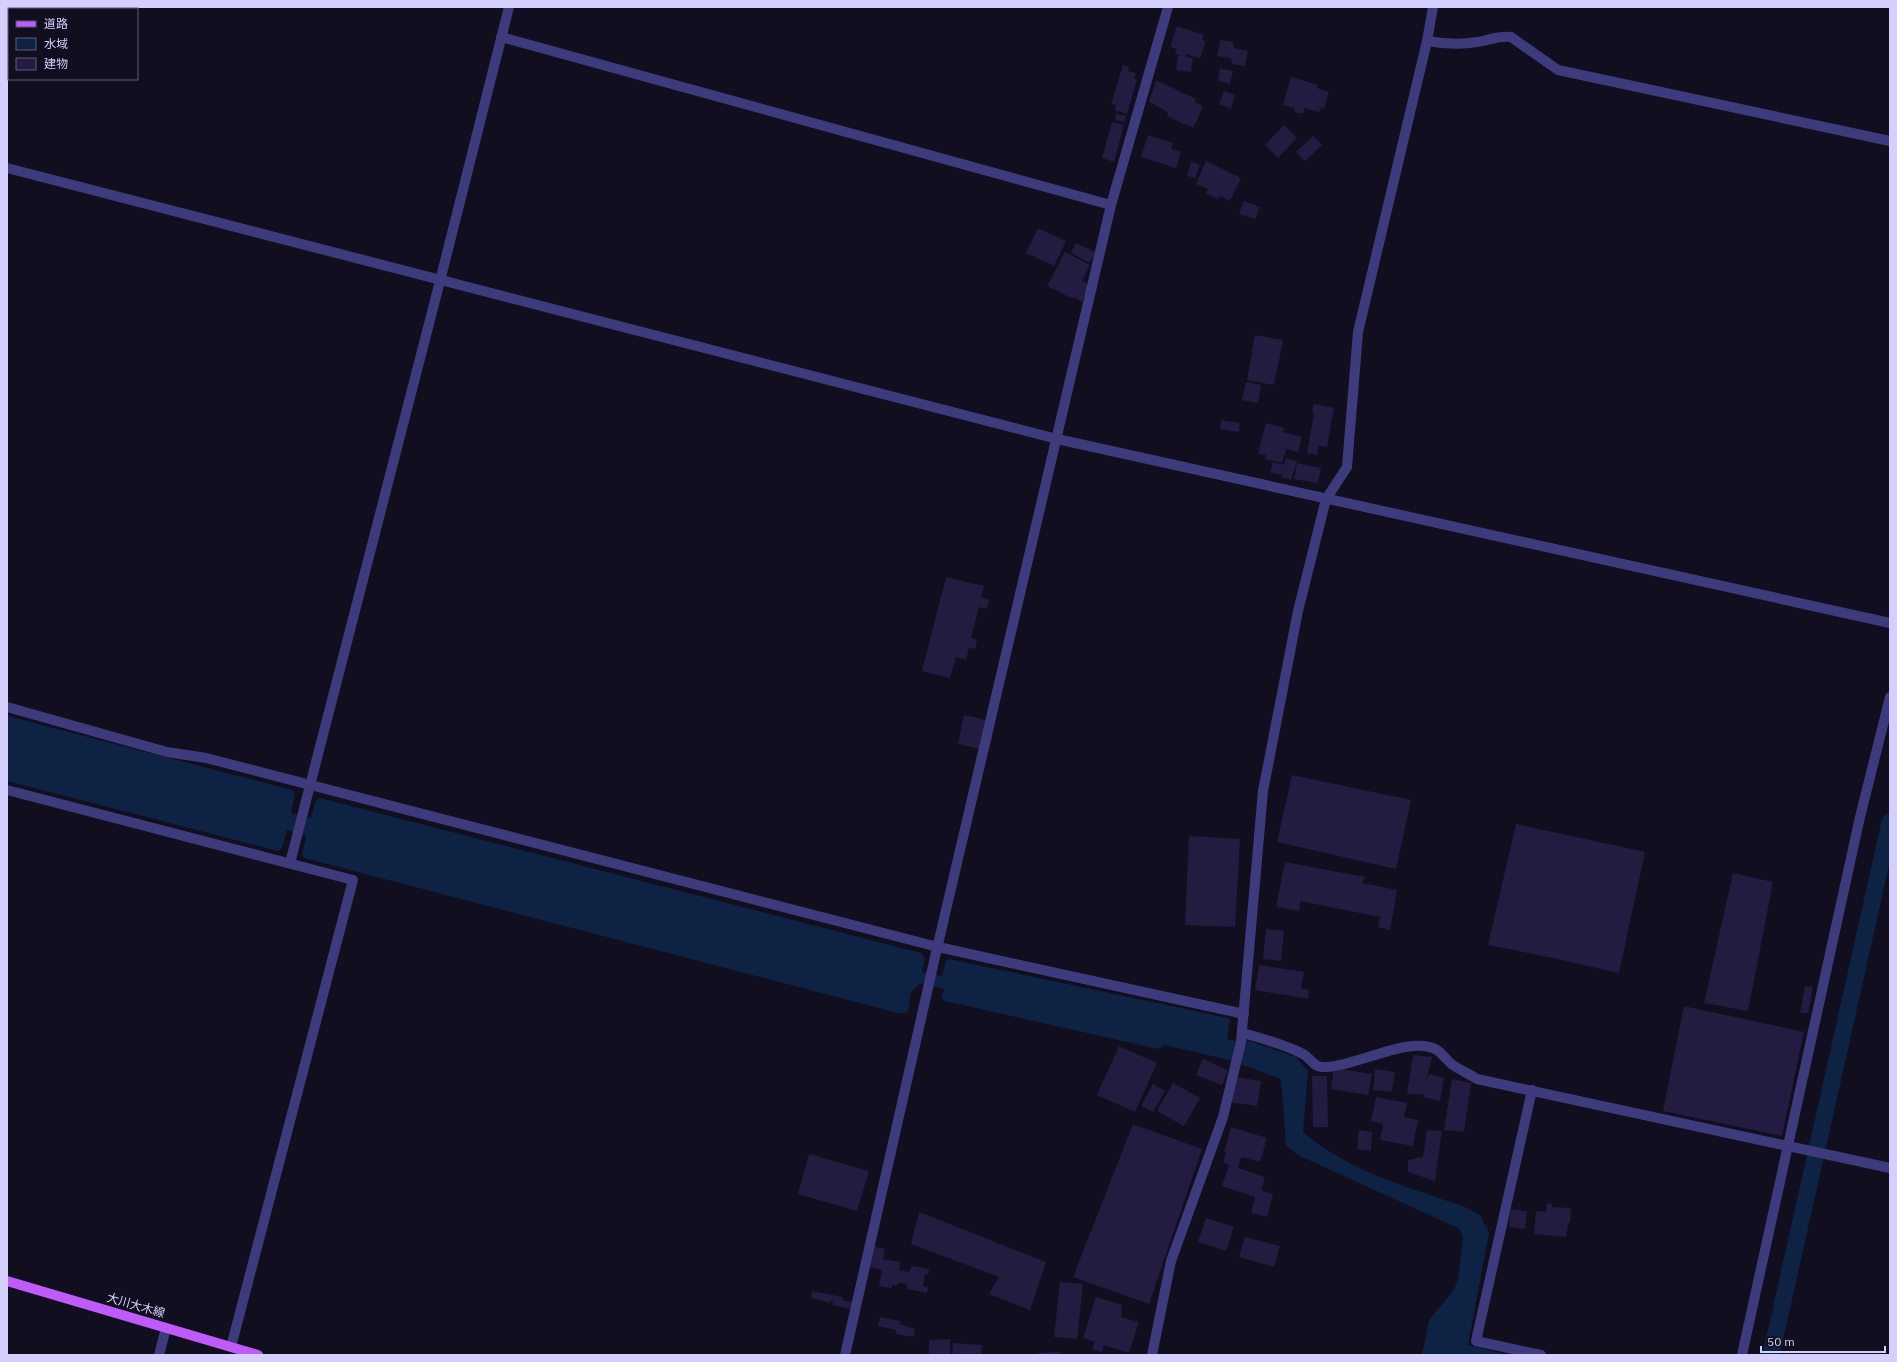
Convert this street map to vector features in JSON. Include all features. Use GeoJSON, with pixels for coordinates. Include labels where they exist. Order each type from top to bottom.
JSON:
{"type":"FeatureCollection","features":[{"type":"Feature","properties":{"kind":"main road","name":"大川大木線"},"geometry":{"type":"LineString","coordinates":[[7,1281],[232,1346],[258,1355]]}},
{"type":"Feature","properties":{"kind":"street"},"geometry":{"type":"LineString","coordinates":[[290,863],[440,281],[500,37],[509,7]]}},
{"type":"Feature","properties":{"kind":"street"},"geometry":{"type":"LineString","coordinates":[[845,1355],[928,995],[936,952],[1111,205],[1168,7]]}},
{"type":"Feature","properties":{"kind":"street"},"geometry":{"type":"LineString","coordinates":[[1152,1355],[1170,1261],[1223,1117],[1243,1033],[1263,791],[1298,611],[1326,499],[1347,467],[1358,332],[1427,41],[1433,7]]}},
{"type":"Feature","properties":{"kind":"street"},"geometry":{"type":"LineString","coordinates":[[1427,41],[1451,45],[1477,42],[1502,35],[1511,37],[1558,70],[1890,140]]}},
{"type":"Feature","properties":{"kind":"street"},"geometry":{"type":"LineString","coordinates":[[500,37],[1111,205]]}},
{"type":"Feature","properties":{"kind":"street"},"geometry":{"type":"LineString","coordinates":[[7,168],[440,281],[1057,439],[1890,623]]}},
{"type":"Feature","properties":{"kind":"street"},"geometry":{"type":"LineString","coordinates":[[1742,1355],[1860,817],[1890,697]]}},
{"type":"Feature","properties":{"kind":"street"},"geometry":{"type":"LineString","coordinates":[[7,707],[167,752],[206,758],[309,790],[936,952],[1244,1014]]}},
{"type":"Feature","properties":{"kind":"street"},"geometry":{"type":"LineString","coordinates":[[7,790],[353,880],[232,1346]]}},
{"type":"Feature","properties":{"kind":"street"},"geometry":{"type":"LineString","coordinates":[[1243,1033],[1296,1050],[1305,1054],[1314,1065],[1320,1067],[1334,1066],[1406,1047],[1421,1046],[1437,1050],[1453,1065],[1477,1079],[1890,1168]]}},
{"type":"Feature","properties":{"kind":"street"},"geometry":{"type":"LineString","coordinates":[[1532,1090],[1476,1341],[1542,1355]]}},
{"type":"Feature","properties":{"kind":"street"},"geometry":{"type":"LineString","coordinates":[[159,1355],[166,1328]]}},
{"type":"Feature","properties":{"kind":"water"},"geometry":{"type":"Polygon","coordinates":[[[7,716],[293,790],[295,794],[291,813],[311,818],[316,800],[320,798],[921,953],[925,958],[922,972],[942,976],[946,961],[949,959],[1228,1018],[1230,1020],[1227,1039],[1244,1043],[1246,1040],[1296,1057],[1308,1071],[1303,1132],[1340,1158],[1360,1168],[1401,1185],[1465,1207],[1480,1215],[1489,1233],[1468,1345],[1508,1355],[1422,1355],[1429,1320],[1454,1290],[1458,1278],[1463,1240],[1460,1229],[1300,1156],[1286,1146],[1281,1079],[1229,1060],[1165,1045],[1158,1049],[945,1001],[941,998],[944,989],[921,983],[911,992],[908,1011],[902,1014],[304,858],[302,855],[306,836],[287,830],[282,848],[278,851],[7,781],[7,716]]]}},
{"type":"Feature","properties":{"kind":"building"},"geometry":{"type":"Polygon","coordinates":[[[1177,26],[1204,35],[1202,40],[1206,41],[1200,58],[1186,54],[1185,57],[1193,58],[1191,72],[1176,70],[1178,56],[1183,56],[1175,54],[1177,49],[1170,47],[1177,26]]]}},
{"type":"Feature","properties":{"kind":"building"},"geometry":{"type":"Polygon","coordinates":[[[1220,40],[1233,42],[1234,48],[1248,51],[1245,66],[1232,64],[1231,58],[1217,56],[1220,40]]]}},
{"type":"Feature","properties":{"kind":"building"},"geometry":{"type":"Polygon","coordinates":[[[1123,65],[1129,67],[1128,71],[1136,73],[1134,79],[1137,80],[1127,114],[1115,110],[1116,105],[1111,104],[1123,65]]]}},
{"type":"Feature","properties":{"kind":"building"},"geometry":{"type":"Polygon","coordinates":[[[1220,68],[1233,71],[1230,84],[1218,81],[1220,68]]]}},
{"type":"Feature","properties":{"kind":"building"},"geometry":{"type":"Polygon","coordinates":[[[1291,77],[1318,85],[1317,88],[1329,92],[1324,108],[1321,107],[1319,112],[1304,108],[1303,114],[1294,112],[1295,108],[1283,105],[1291,77]]]}},
{"type":"Feature","properties":{"kind":"building"},"geometry":{"type":"Polygon","coordinates":[[[1156,80],[1196,99],[1195,102],[1203,107],[1193,128],[1167,116],[1168,112],[1149,102],[1156,80]]]}},
{"type":"Feature","properties":{"kind":"building"},"geometry":{"type":"Polygon","coordinates":[[[1224,91],[1235,95],[1231,108],[1219,104],[1224,91]]]}},
{"type":"Feature","properties":{"kind":"building"},"geometry":{"type":"Polygon","coordinates":[[[1116,114],[1126,116],[1125,122],[1115,120],[1116,114]]]}},
{"type":"Feature","properties":{"kind":"building"},"geometry":{"type":"Polygon","coordinates":[[[1112,122],[1124,125],[1114,162],[1102,158],[1112,122]]]}},
{"type":"Feature","properties":{"kind":"building"},"geometry":{"type":"Polygon","coordinates":[[[1284,125],[1297,138],[1278,158],[1265,145],[1284,125]]]}},
{"type":"Feature","properties":{"kind":"building"},"geometry":{"type":"Polygon","coordinates":[[[1148,135],[1173,143],[1171,149],[1181,152],[1176,168],[1141,157],[1148,135]]]}},
{"type":"Feature","properties":{"kind":"building"},"geometry":{"type":"Polygon","coordinates":[[[1313,136],[1322,145],[1305,161],[1296,152],[1313,136]]]}},
{"type":"Feature","properties":{"kind":"building"},"geometry":{"type":"Polygon","coordinates":[[[1206,161],[1241,178],[1230,201],[1220,196],[1218,199],[1206,193],[1208,189],[1196,184],[1206,161]]]}},
{"type":"Feature","properties":{"kind":"building"},"geometry":{"type":"Polygon","coordinates":[[[1191,162],[1200,165],[1195,178],[1187,176],[1191,162]]]}},
{"type":"Feature","properties":{"kind":"building"},"geometry":{"type":"Polygon","coordinates":[[[1244,201],[1260,207],[1255,219],[1239,214],[1244,201]]]}},
{"type":"Feature","properties":{"kind":"building"},"geometry":{"type":"Polygon","coordinates":[[[1038,228],[1066,241],[1054,266],[1026,253],[1038,228]]]}},
{"type":"Feature","properties":{"kind":"building"},"geometry":{"type":"Polygon","coordinates":[[[1076,243],[1095,252],[1090,263],[1071,253],[1076,243]]]}},
{"type":"Feature","properties":{"kind":"building"},"geometry":{"type":"Polygon","coordinates":[[[1065,252],[1090,265],[1082,281],[1090,285],[1082,302],[1074,297],[1073,299],[1047,286],[1065,252]]]}},
{"type":"Feature","properties":{"kind":"building"},"geometry":{"type":"Polygon","coordinates":[[[1255,335],[1283,340],[1274,385],[1247,380],[1255,335]]]}},
{"type":"Feature","properties":{"kind":"building"},"geometry":{"type":"Polygon","coordinates":[[[1246,382],[1261,385],[1258,403],[1242,400],[1246,382]]]}},
{"type":"Feature","properties":{"kind":"building"},"geometry":{"type":"Polygon","coordinates":[[[1314,404],[1334,408],[1327,447],[1319,446],[1317,455],[1307,453],[1314,413],[1312,412],[1314,404]]]}},
{"type":"Feature","properties":{"kind":"building"},"geometry":{"type":"Polygon","coordinates":[[[1221,420],[1240,423],[1239,432],[1220,429],[1221,420]]]}},
{"type":"Feature","properties":{"kind":"building"},"geometry":{"type":"Polygon","coordinates":[[[1266,423],[1284,428],[1283,432],[1302,437],[1298,452],[1286,449],[1282,463],[1265,459],[1266,455],[1258,454],[1266,423]]]}},
{"type":"Feature","properties":{"kind":"building"},"geometry":{"type":"Polygon","coordinates":[[[1286,458],[1297,461],[1291,480],[1281,477],[1283,469],[1281,475],[1270,472],[1273,462],[1284,465],[1286,458]]]}},
{"type":"Feature","properties":{"kind":"building"},"geometry":{"type":"Polygon","coordinates":[[[1297,463],[1321,468],[1318,483],[1294,479],[1297,463]]]}},
{"type":"Feature","properties":{"kind":"building"},"geometry":{"type":"Polygon","coordinates":[[[946,577],[984,586],[981,597],[989,600],[987,609],[979,607],[971,638],[977,640],[975,649],[969,648],[966,660],[956,657],[950,678],[922,671],[946,577]]]}},
{"type":"Feature","properties":{"kind":"building"},"geometry":{"type":"Polygon","coordinates":[[[964,715],[995,722],[989,751],[958,744],[964,715]]]}},
{"type":"Feature","properties":{"kind":"building"},"geometry":{"type":"Polygon","coordinates":[[[1292,775],[1411,800],[1396,869],[1277,842],[1292,775]]]}},
{"type":"Feature","properties":{"kind":"building"},"geometry":{"type":"Polygon","coordinates":[[[1516,824],[1645,852],[1619,973],[1488,945],[1516,824]]]}},
{"type":"Feature","properties":{"kind":"building"},"geometry":{"type":"Polygon","coordinates":[[[1189,836],[1240,839],[1235,927],[1185,925],[1189,836]]]}},
{"type":"Feature","properties":{"kind":"building"},"geometry":{"type":"Polygon","coordinates":[[[1285,862],[1365,877],[1362,883],[1397,890],[1390,930],[1378,927],[1380,917],[1300,901],[1299,911],[1276,907],[1285,862]]]}},
{"type":"Feature","properties":{"kind":"building"},"geometry":{"type":"Polygon","coordinates":[[[1733,873],[1773,882],[1748,1011],[1704,1003],[1733,873]]]}},
{"type":"Feature","properties":{"kind":"building"},"geometry":{"type":"Polygon","coordinates":[[[1266,929],[1284,931],[1281,961],[1263,959],[1266,929]]]}},
{"type":"Feature","properties":{"kind":"building"},"geometry":{"type":"Polygon","coordinates":[[[1259,965],[1304,972],[1301,988],[1309,990],[1308,999],[1255,990],[1259,965]]]}},
{"type":"Feature","properties":{"kind":"building"},"geometry":{"type":"Polygon","coordinates":[[[1805,986],[1813,987],[1808,1013],[1800,1013],[1805,986]]]}},
{"type":"Feature","properties":{"kind":"building"},"geometry":{"type":"Polygon","coordinates":[[[1684,1006],[1804,1032],[1782,1136],[1663,1111],[1684,1006]]]}},
{"type":"Feature","properties":{"kind":"building"},"geometry":{"type":"Polygon","coordinates":[[[1119,1046],[1157,1063],[1135,1112],[1097,1095],[1119,1046]]]}},
{"type":"Feature","properties":{"kind":"building"},"geometry":{"type":"Polygon","coordinates":[[[1413,1055],[1432,1057],[1426,1082],[1429,1074],[1444,1078],[1440,1101],[1423,1097],[1424,1094],[1407,1094],[1413,1055]]]}},
{"type":"Feature","properties":{"kind":"building"},"geometry":{"type":"Polygon","coordinates":[[[1203,1059],[1228,1070],[1222,1085],[1196,1075],[1203,1059]]]}},
{"type":"Feature","properties":{"kind":"building"},"geometry":{"type":"Polygon","coordinates":[[[1334,1068],[1372,1074],[1368,1095],[1331,1089],[1334,1068]]]}},
{"type":"Feature","properties":{"kind":"building"},"geometry":{"type":"Polygon","coordinates":[[[1375,1069],[1395,1072],[1392,1092],[1373,1090],[1375,1069]]]}},
{"type":"Feature","properties":{"kind":"building"},"geometry":{"type":"Polygon","coordinates":[[[1312,1076],[1327,1076],[1328,1127],[1313,1127],[1312,1076]]]}},
{"type":"Feature","properties":{"kind":"building"},"geometry":{"type":"Polygon","coordinates":[[[1235,1077],[1261,1081],[1257,1106],[1231,1102],[1235,1077]]]}},
{"type":"Feature","properties":{"kind":"building"},"geometry":{"type":"Polygon","coordinates":[[[1452,1079],[1471,1083],[1464,1132],[1444,1130],[1452,1079]]]}},
{"type":"Feature","properties":{"kind":"building"},"geometry":{"type":"Polygon","coordinates":[[[1173,1083],[1200,1098],[1184,1126],[1157,1111],[1173,1083]]]}},
{"type":"Feature","properties":{"kind":"building"},"geometry":{"type":"Polygon","coordinates":[[[1153,1084],[1165,1091],[1153,1112],[1141,1106],[1153,1084]]]}},
{"type":"Feature","properties":{"kind":"building"},"geometry":{"type":"Polygon","coordinates":[[[1376,1097],[1407,1103],[1404,1117],[1418,1120],[1413,1146],[1380,1140],[1383,1124],[1371,1121],[1376,1097]]]}},
{"type":"Feature","properties":{"kind":"building"},"geometry":{"type":"Polygon","coordinates":[[[1133,1124],[1202,1149],[1149,1304],[1073,1277],[1133,1124]]]}},
{"type":"Feature","properties":{"kind":"building"},"geometry":{"type":"Polygon","coordinates":[[[1231,1127],[1267,1138],[1260,1162],[1241,1157],[1238,1168],[1265,1177],[1261,1190],[1273,1194],[1267,1217],[1251,1213],[1255,1197],[1222,1186],[1229,1165],[1223,1162],[1226,1152],[1224,1152],[1231,1127]]]}},
{"type":"Feature","properties":{"kind":"building"},"geometry":{"type":"Polygon","coordinates":[[[1359,1130],[1372,1132],[1371,1151],[1357,1149],[1359,1130]]]}},
{"type":"Feature","properties":{"kind":"building"},"geometry":{"type":"Polygon","coordinates":[[[1427,1130],[1442,1131],[1435,1181],[1408,1172],[1408,1160],[1423,1157],[1427,1130]]]}},
{"type":"Feature","properties":{"kind":"building"},"geometry":{"type":"Polygon","coordinates":[[[809,1154],[869,1171],[857,1211],[798,1194],[809,1154]]]}},
{"type":"Feature","properties":{"kind":"building"},"geometry":{"type":"Polygon","coordinates":[[[1547,1203],[1552,1204],[1552,1207],[1571,1208],[1570,1223],[1568,1223],[1566,1237],[1534,1234],[1536,1211],[1546,1212],[1547,1203]]]}},
{"type":"Feature","properties":{"kind":"building"},"geometry":{"type":"Polygon","coordinates":[[[1511,1209],[1527,1211],[1525,1229],[1509,1227],[1511,1209]]]}},
{"type":"Feature","properties":{"kind":"building"},"geometry":{"type":"Polygon","coordinates":[[[919,1212],[1046,1262],[1030,1310],[989,1294],[999,1277],[911,1244],[919,1212]]]}},
{"type":"Feature","properties":{"kind":"building"},"geometry":{"type":"Polygon","coordinates":[[[1206,1218],[1234,1227],[1226,1251],[1198,1242],[1206,1218]]]}},
{"type":"Feature","properties":{"kind":"building"},"geometry":{"type":"Polygon","coordinates":[[[1245,1237],[1280,1246],[1274,1267],[1239,1257],[1245,1237]]]}},
{"type":"Feature","properties":{"kind":"building"},"geometry":{"type":"Polygon","coordinates":[[[872,1246],[885,1249],[883,1259],[900,1262],[899,1270],[909,1272],[912,1266],[929,1269],[928,1275],[925,1274],[923,1286],[928,1287],[927,1293],[907,1289],[907,1284],[898,1283],[897,1286],[892,1285],[892,1288],[879,1286],[882,1270],[868,1267],[872,1246]]]}},
{"type":"Feature","properties":{"kind":"building"},"geometry":{"type":"Polygon","coordinates":[[[1060,1282],[1083,1284],[1077,1339],[1054,1337],[1060,1282]]]}},
{"type":"Feature","properties":{"kind":"building"},"geometry":{"type":"Polygon","coordinates":[[[812,1291],[843,1297],[842,1300],[852,1302],[851,1309],[832,1305],[833,1300],[831,1300],[830,1303],[811,1298],[812,1291]]]}},
{"type":"Feature","properties":{"kind":"building"},"geometry":{"type":"Polygon","coordinates":[[[1096,1297],[1122,1305],[1121,1317],[1139,1322],[1129,1353],[1104,1345],[1102,1352],[1092,1349],[1095,1342],[1083,1338],[1096,1297]]]}},
{"type":"Feature","properties":{"kind":"building"},"geometry":{"type":"Polygon","coordinates":[[[880,1317],[900,1321],[899,1324],[915,1329],[914,1337],[896,1334],[896,1330],[878,1326],[880,1317]]]}},
{"type":"Feature","properties":{"kind":"building"},"geometry":{"type":"Polygon","coordinates":[[[950,1339],[950,1355],[929,1355],[929,1340],[950,1339]]]}},
{"type":"Feature","properties":{"kind":"building"},"geometry":{"type":"Polygon","coordinates":[[[953,1343],[982,1345],[981,1355],[952,1355],[953,1343]]]}},
{"type":"Feature","properties":{"kind":"building"},"geometry":{"type":"Polygon","coordinates":[[[1060,1352],[1060,1355],[1038,1355],[1038,1353],[1060,1352]]]}},
{"type":"Feature","properties":{"kind":"waterway"},"geometry":{"type":"LineString","coordinates":[[1771,1355],[1890,822]]}}]}
